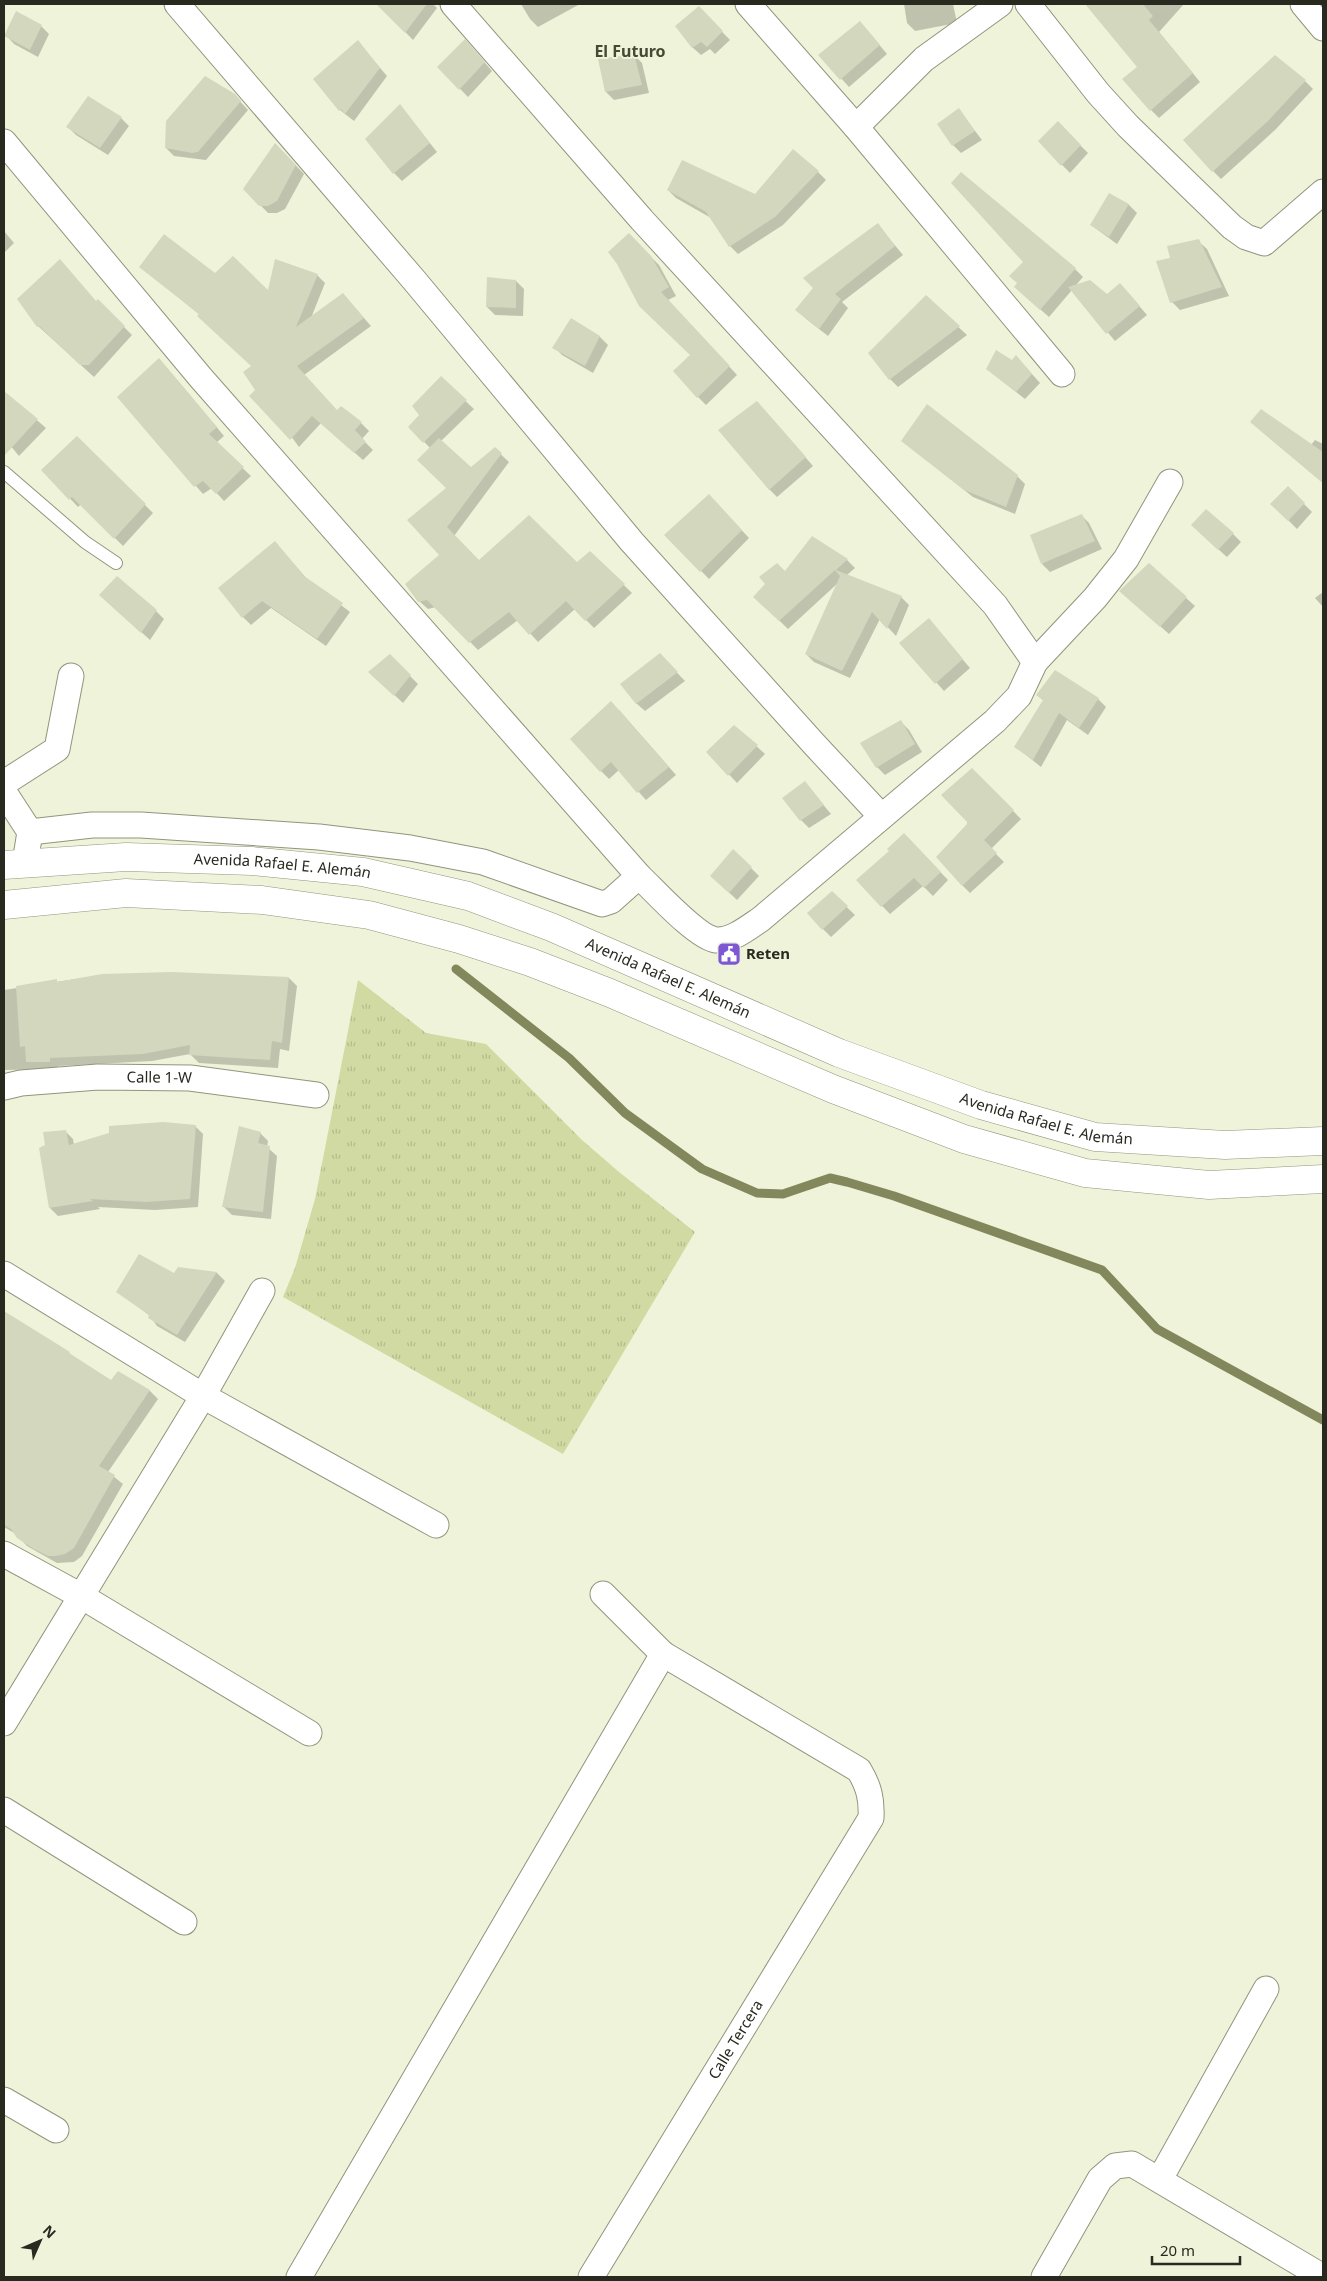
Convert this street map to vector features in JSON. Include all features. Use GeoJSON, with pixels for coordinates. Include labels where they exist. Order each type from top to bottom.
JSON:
{"type":"FeatureCollection","features":[{"type":"Feature","properties":{"kind":"main road","name":"Avenida Rafael E. Alemán"},"geometry":{"type":"LineString","coordinates":[[14,864],[126,857],[252,861],[362,872],[468,896],[552,928],[839,1054],[981,1105],[1095,1137],[1225,1145],[1323,1141]]}},
{"type":"Feature","properties":{"kind":"main road"},"geometry":{"type":"LineString","coordinates":[[4,904],[126,892],[262,900],[368,915],[459,939],[530,962],[610,993],[842,1093],[964,1139],[1066,1168],[1085,1173],[1208,1185],[1323,1179]]}},
{"type":"Feature","properties":{"kind":"street"},"geometry":{"type":"LineString","coordinates":[[177,4],[420,287],[632,542],[881,816]]}},
{"type":"Feature","properties":{"kind":"street"},"geometry":{"type":"LineString","coordinates":[[453,4],[642,220],[995,605],[1035,662]]}},
{"type":"Feature","properties":{"kind":"street"},"geometry":{"type":"LineString","coordinates":[[748,4],[856,128],[1062,374]]}},
{"type":"Feature","properties":{"kind":"street"},"geometry":{"type":"LineString","coordinates":[[856,128],[924,59],[1000,4]]}},
{"type":"Feature","properties":{"kind":"street"},"geometry":{"type":"LineString","coordinates":[[1028,4],[1098,93],[1128,126],[1232,227],[1246,238],[1264,243],[1323,192]]}},
{"type":"Feature","properties":{"kind":"street"},"geometry":{"type":"LineString","coordinates":[[1303,4],[1323,28]]}},
{"type":"Feature","properties":{"kind":"street"},"geometry":{"type":"LineString","coordinates":[[4,142],[201,378],[640,876],[684,920],[703,934],[716,940],[740,933],[761,919],[995,721],[1019,696],[1035,662],[1095,598],[1126,559],[1170,482]]}},
{"type":"Feature","properties":{"kind":"street"},"geometry":{"type":"LineString","coordinates":[[4,783],[57,750],[71,676]]}},
{"type":"Feature","properties":{"kind":"street"},"geometry":{"type":"LineString","coordinates":[[4,792],[30,832]]}},
{"type":"Feature","properties":{"kind":"street"},"geometry":{"type":"LineString","coordinates":[[30,832],[92,825],[142,825],[318,837],[410,848],[483,862],[602,904],[611,901],[640,876]]}},
{"type":"Feature","properties":{"kind":"street"},"geometry":{"type":"LineString","coordinates":[[14,864],[30,832]]}},
{"type":"Feature","properties":{"kind":"street","name":"Calle 1-W"},"geometry":{"type":"LineString","coordinates":[[4,1087],[21,1083],[98,1077],[190,1078],[316,1095]]}},
{"type":"Feature","properties":{"kind":"street"},"geometry":{"type":"LineString","coordinates":[[4,1274],[203,1396],[436,1525]]}},
{"type":"Feature","properties":{"kind":"street"},"geometry":{"type":"LineString","coordinates":[[4,1723],[203,1396],[262,1292]]}},
{"type":"Feature","properties":{"kind":"street"},"geometry":{"type":"LineString","coordinates":[[4,1554],[81,1596],[309,1733]]}},
{"type":"Feature","properties":{"kind":"street"},"geometry":{"type":"LineString","coordinates":[[298,2277],[663,1654],[603,1594]]}},
{"type":"Feature","properties":{"kind":"street","name":"Calle Tercera"},"geometry":{"type":"LineString","coordinates":[[591,2277],[870,1818],[872,1801],[868,1785],[859,1770],[663,1654]]}},
{"type":"Feature","properties":{"kind":"street"},"geometry":{"type":"LineString","coordinates":[[4,1810],[184,1922]]}},
{"type":"Feature","properties":{"kind":"street"},"geometry":{"type":"LineString","coordinates":[[1160,2179],[1266,1989]]}},
{"type":"Feature","properties":{"kind":"street"},"geometry":{"type":"LineString","coordinates":[[4,2100],[56,2130]]}},
{"type":"Feature","properties":{"kind":"street"},"geometry":{"type":"LineString","coordinates":[[1044,2277],[1100,2179],[1115,2166],[1132,2164],[1323,2277]]}},
{"type":"Feature","properties":{"kind":"lane"},"geometry":{"type":"LineString","coordinates":[[4,472],[84,542],[116,563]]}},
{"type":"Feature","properties":{"kind":"green space"},"geometry":{"type":"Polygon","coordinates":[[[358,980],[426,1033],[486,1044],[582,1140],[695,1232],[563,1454],[283,1297],[295,1268],[315,1199],[358,980]]]}},
{"type":"Feature","properties":{"kind":"building"},"geometry":{"type":"Polygon","coordinates":[[[376,4],[427,4],[405,33],[376,4]]]}},
{"type":"Feature","properties":{"kind":"building"},"geometry":{"type":"Polygon","coordinates":[[[1085,4],[1143,4],[1153,16],[1149,20],[1193,73],[1150,111],[1122,79],[1137,67],[1085,4]]]}},
{"type":"Feature","properties":{"kind":"building"},"geometry":{"type":"Polygon","coordinates":[[[699,6],[723,31],[707,47],[701,42],[692,48],[675,26],[699,6]]]}},
{"type":"Feature","properties":{"kind":"building"},"geometry":{"type":"Polygon","coordinates":[[[16,11],[42,25],[30,50],[4,36],[16,11]]]}},
{"type":"Feature","properties":{"kind":"building"},"geometry":{"type":"Polygon","coordinates":[[[860,21],[880,45],[840,80],[818,55],[860,21]]]}},
{"type":"Feature","properties":{"kind":"building"},"geometry":{"type":"Polygon","coordinates":[[[465,39],[485,62],[459,90],[437,67],[465,39]]]}},
{"type":"Feature","properties":{"kind":"building"},"geometry":{"type":"Polygon","coordinates":[[[358,40],[380,68],[345,114],[341,109],[339,111],[313,79],[358,40]]]}},
{"type":"Feature","properties":{"kind":"building"},"geometry":{"type":"Polygon","coordinates":[[[634,54],[642,85],[605,92],[598,59],[634,54]]]}},
{"type":"Feature","properties":{"kind":"building"},"geometry":{"type":"Polygon","coordinates":[[[1275,55],[1306,80],[1268,121],[1212,172],[1183,140],[1275,55]]]}},
{"type":"Feature","properties":{"kind":"building"},"geometry":{"type":"Polygon","coordinates":[[[205,76],[235,94],[241,101],[198,152],[192,153],[165,148],[166,121],[205,76]]]}},
{"type":"Feature","properties":{"kind":"building"},"geometry":{"type":"Polygon","coordinates":[[[88,96],[122,117],[100,148],[66,127],[88,96]]]}},
{"type":"Feature","properties":{"kind":"building"},"geometry":{"type":"Polygon","coordinates":[[[400,104],[430,143],[393,174],[365,139],[400,104]]]}},
{"type":"Feature","properties":{"kind":"building"},"geometry":{"type":"Polygon","coordinates":[[[959,108],[975,131],[952,146],[937,124],[959,108]]]}},
{"type":"Feature","properties":{"kind":"building"},"geometry":{"type":"Polygon","coordinates":[[[1058,121],[1081,145],[1061,166],[1038,141],[1058,121]]]}},
{"type":"Feature","properties":{"kind":"building"},"geometry":{"type":"Polygon","coordinates":[[[275,143],[296,165],[277,201],[268,206],[259,206],[243,189],[275,143]]]}},
{"type":"Feature","properties":{"kind":"building"},"geometry":{"type":"Polygon","coordinates":[[[793,149],[819,171],[775,217],[729,247],[706,212],[667,190],[682,160],[755,194],[793,149]]]}},
{"type":"Feature","properties":{"kind":"building"},"geometry":{"type":"Polygon","coordinates":[[[961,172],[1076,268],[1040,310],[1014,287],[1017,283],[1009,276],[1023,262],[951,183],[961,172]]]}},
{"type":"Feature","properties":{"kind":"building"},"geometry":{"type":"Polygon","coordinates":[[[1109,193],[1129,204],[1109,237],[1090,225],[1109,193]]]}},
{"type":"Feature","properties":{"kind":"building"},"geometry":{"type":"Polygon","coordinates":[[[878,223],[895,246],[835,294],[841,299],[819,329],[795,310],[813,288],[803,278],[878,223]]]}},
{"type":"Feature","properties":{"kind":"building"},"geometry":{"type":"Polygon","coordinates":[[[629,233],[651,256],[669,287],[661,292],[730,366],[697,398],[673,371],[690,355],[639,306],[617,264],[608,252],[629,233]]]}},
{"type":"Feature","properties":{"kind":"building"},"geometry":{"type":"Polygon","coordinates":[[[164,234],[215,273],[233,256],[268,290],[275,259],[318,274],[296,327],[343,293],[364,318],[297,366],[337,410],[341,406],[362,422],[355,430],[366,442],[354,453],[312,416],[290,440],[249,396],[255,390],[243,372],[251,366],[197,316],[199,314],[139,267],[164,234]]]}},
{"type":"Feature","properties":{"kind":"building"},"geometry":{"type":"Polygon","coordinates":[[[1199,239],[1222,287],[1170,303],[1156,261],[1170,258],[1167,246],[1199,239]]]}},
{"type":"Feature","properties":{"kind":"building"},"geometry":{"type":"Polygon","coordinates":[[[60,259],[96,301],[98,299],[125,326],[89,365],[80,365],[39,326],[37,327],[17,299],[60,259]]]}},
{"type":"Feature","properties":{"kind":"building"},"geometry":{"type":"Polygon","coordinates":[[[487,277],[516,280],[516,308],[486,307],[487,277]]]}},
{"type":"Feature","properties":{"kind":"building"},"geometry":{"type":"Polygon","coordinates":[[[1090,280],[1107,294],[1120,283],[1140,306],[1106,334],[1068,287],[1090,280]]]}},
{"type":"Feature","properties":{"kind":"building"},"geometry":{"type":"Polygon","coordinates":[[[926,295],[960,326],[889,380],[868,353],[926,295]]]}},
{"type":"Feature","properties":{"kind":"building"},"geometry":{"type":"Polygon","coordinates":[[[571,318],[600,336],[585,366],[552,348],[571,318]]]}},
{"type":"Feature","properties":{"kind":"building"},"geometry":{"type":"Polygon","coordinates":[[[996,350],[1012,360],[1016,355],[1032,374],[1016,392],[986,369],[996,350]]]}},
{"type":"Feature","properties":{"kind":"building"},"geometry":{"type":"Polygon","coordinates":[[[159,358],[217,427],[209,434],[244,467],[216,494],[203,481],[194,487],[117,397],[159,358]]]}},
{"type":"Feature","properties":{"kind":"building"},"geometry":{"type":"Polygon","coordinates":[[[441,376],[467,400],[423,443],[408,427],[419,415],[412,406],[441,376]]]}},
{"type":"Feature","properties":{"kind":"building"},"geometry":{"type":"Polygon","coordinates":[[[4,391],[38,419],[4,456],[4,391]]]}},
{"type":"Feature","properties":{"kind":"building"},"geometry":{"type":"Polygon","coordinates":[[[757,401],[806,457],[769,490],[718,430],[757,401]]]}},
{"type":"Feature","properties":{"kind":"building"},"geometry":{"type":"Polygon","coordinates":[[[927,404],[1018,475],[1006,507],[964,490],[901,441],[927,404]]]}},
{"type":"Feature","properties":{"kind":"building"},"geometry":{"type":"Polygon","coordinates":[[[1261,409],[1323,452],[1323,483],[1250,422],[1261,409]]]}},
{"type":"Feature","properties":{"kind":"building"},"geometry":{"type":"Polygon","coordinates":[[[77,436],[146,504],[114,539],[72,497],[69,500],[41,470],[77,436]]]}},
{"type":"Feature","properties":{"kind":"building"},"geometry":{"type":"Polygon","coordinates":[[[439,438],[471,467],[495,447],[502,453],[447,527],[479,560],[529,515],[577,562],[590,551],[625,584],[585,621],[566,601],[529,635],[509,612],[469,643],[427,600],[418,602],[405,584],[439,555],[407,520],[446,488],[417,460],[439,438]]]}},
{"type":"Feature","properties":{"kind":"building"},"geometry":{"type":"Polygon","coordinates":[[[1288,486],[1305,503],[1288,521],[1270,504],[1288,486]]]}},
{"type":"Feature","properties":{"kind":"building"},"geometry":{"type":"Polygon","coordinates":[[[709,494],[742,530],[700,572],[664,535],[709,494]]]}},
{"type":"Feature","properties":{"kind":"building"},"geometry":{"type":"Polygon","coordinates":[[[1206,509],[1234,533],[1218,550],[1191,525],[1206,509]]]}},
{"type":"Feature","properties":{"kind":"building"},"geometry":{"type":"Polygon","coordinates":[[[1082,514],[1095,541],[1041,564],[1030,535],[1082,514]]]}},
{"type":"Feature","properties":{"kind":"building"},"geometry":{"type":"Polygon","coordinates":[[[812,536],[848,559],[836,570],[902,596],[887,629],[872,612],[842,671],[805,654],[840,576],[835,570],[779,621],[753,597],[765,584],[759,577],[777,563],[785,571],[812,536]]]}},
{"type":"Feature","properties":{"kind":"building"},"geometry":{"type":"Polygon","coordinates":[[[275,541],[304,576],[343,603],[317,639],[262,601],[242,618],[218,588],[275,541]]]}},
{"type":"Feature","properties":{"kind":"building"},"geometry":{"type":"Polygon","coordinates":[[[1149,563],[1187,597],[1160,627],[1119,591],[1149,563]]]}},
{"type":"Feature","properties":{"kind":"building"},"geometry":{"type":"Polygon","coordinates":[[[117,576],[157,610],[141,633],[99,595],[117,576]]]}},
{"type":"Feature","properties":{"kind":"building"},"geometry":{"type":"Polygon","coordinates":[[[929,618],[963,659],[935,684],[899,643],[929,618]]]}},
{"type":"Feature","properties":{"kind":"building"},"geometry":{"type":"Polygon","coordinates":[[[660,653],[678,672],[636,704],[620,684],[660,653]]]}},
{"type":"Feature","properties":{"kind":"building"},"geometry":{"type":"Polygon","coordinates":[[[390,654],[411,675],[394,696],[368,672],[390,654]]]}},
{"type":"Feature","properties":{"kind":"building"},"geometry":{"type":"Polygon","coordinates":[[[1055,670],[1099,698],[1079,728],[1059,713],[1033,760],[1014,747],[1043,700],[1036,695],[1055,670]]]}},
{"type":"Feature","properties":{"kind":"building"},"geometry":{"type":"Polygon","coordinates":[[[611,701],[669,767],[637,793],[611,762],[600,772],[570,739],[611,701]]]}},
{"type":"Feature","properties":{"kind":"building"},"geometry":{"type":"Polygon","coordinates":[[[901,720],[915,744],[876,768],[860,743],[901,720]]]}},
{"type":"Feature","properties":{"kind":"building"},"geometry":{"type":"Polygon","coordinates":[[[734,725],[758,745],[728,776],[706,752],[734,725]]]}},
{"type":"Feature","properties":{"kind":"building"},"geometry":{"type":"Polygon","coordinates":[[[972,768],[1014,810],[984,840],[997,853],[962,886],[936,857],[968,823],[941,795],[972,768]]]}},
{"type":"Feature","properties":{"kind":"building"},"geometry":{"type":"Polygon","coordinates":[[[805,781],[824,805],[800,821],[782,798],[805,781]]]}},
{"type":"Feature","properties":{"kind":"building"},"geometry":{"type":"Polygon","coordinates":[[[904,833],[941,872],[924,888],[914,878],[881,907],[856,880],[889,851],[887,849],[904,833]]]}},
{"type":"Feature","properties":{"kind":"building"},"geometry":{"type":"Polygon","coordinates":[[[733,849],[752,867],[729,893],[710,876],[733,849]]]}},
{"type":"Feature","properties":{"kind":"building"},"geometry":{"type":"Polygon","coordinates":[[[832,891],[848,906],[822,930],[807,913],[832,891]]]}},
{"type":"Feature","properties":{"kind":"building"},"geometry":{"type":"Polygon","coordinates":[[[171,972],[289,977],[282,1043],[272,1041],[270,1060],[189,1055],[190,1045],[143,1054],[50,1058],[50,1062],[26,1062],[25,1046],[20,1047],[16,986],[57,979],[57,982],[102,974],[171,972]]]}},
{"type":"Feature","properties":{"kind":"building"},"geometry":{"type":"Polygon","coordinates":[[[163,1122],[196,1125],[190,1199],[146,1202],[90,1199],[93,1201],[49,1208],[39,1148],[45,1145],[43,1132],[66,1130],[69,1145],[109,1133],[109,1126],[163,1122]]]}},
{"type":"Feature","properties":{"kind":"building"},"geometry":{"type":"Polygon","coordinates":[[[239,1126],[261,1132],[258,1143],[270,1146],[263,1212],[222,1207],[239,1126]]]}},
{"type":"Feature","properties":{"kind":"building"},"geometry":{"type":"Polygon","coordinates":[[[139,1254],[174,1273],[178,1267],[217,1272],[177,1335],[148,1318],[149,1315],[116,1292],[139,1254]]]}},
{"type":"Feature","properties":{"kind":"building"},"geometry":{"type":"Polygon","coordinates":[[[4,1311],[111,1380],[118,1371],[150,1390],[99,1466],[115,1475],[74,1548],[65,1554],[48,1556],[17,1538],[11,1529],[4,1525],[4,1311]]]}},
{"type":"Feature","properties":{"kind":"waterway"},"geometry":{"type":"LineString","coordinates":[[456,969],[569,1058],[625,1113],[702,1169],[757,1193],[783,1194],[830,1178],[847,1182],[894,1196],[1102,1270],[1157,1329],[1323,1420]]}},
{"type":"Feature","properties":{"kind":"place","name":"Reten"},"geometry":{"type":"Point","coordinates":[729,954]}},
{"type":"Feature","properties":{"kind":"district","name":"El Futuro"},"geometry":{"type":"Point","coordinates":[630,51]}}]}
